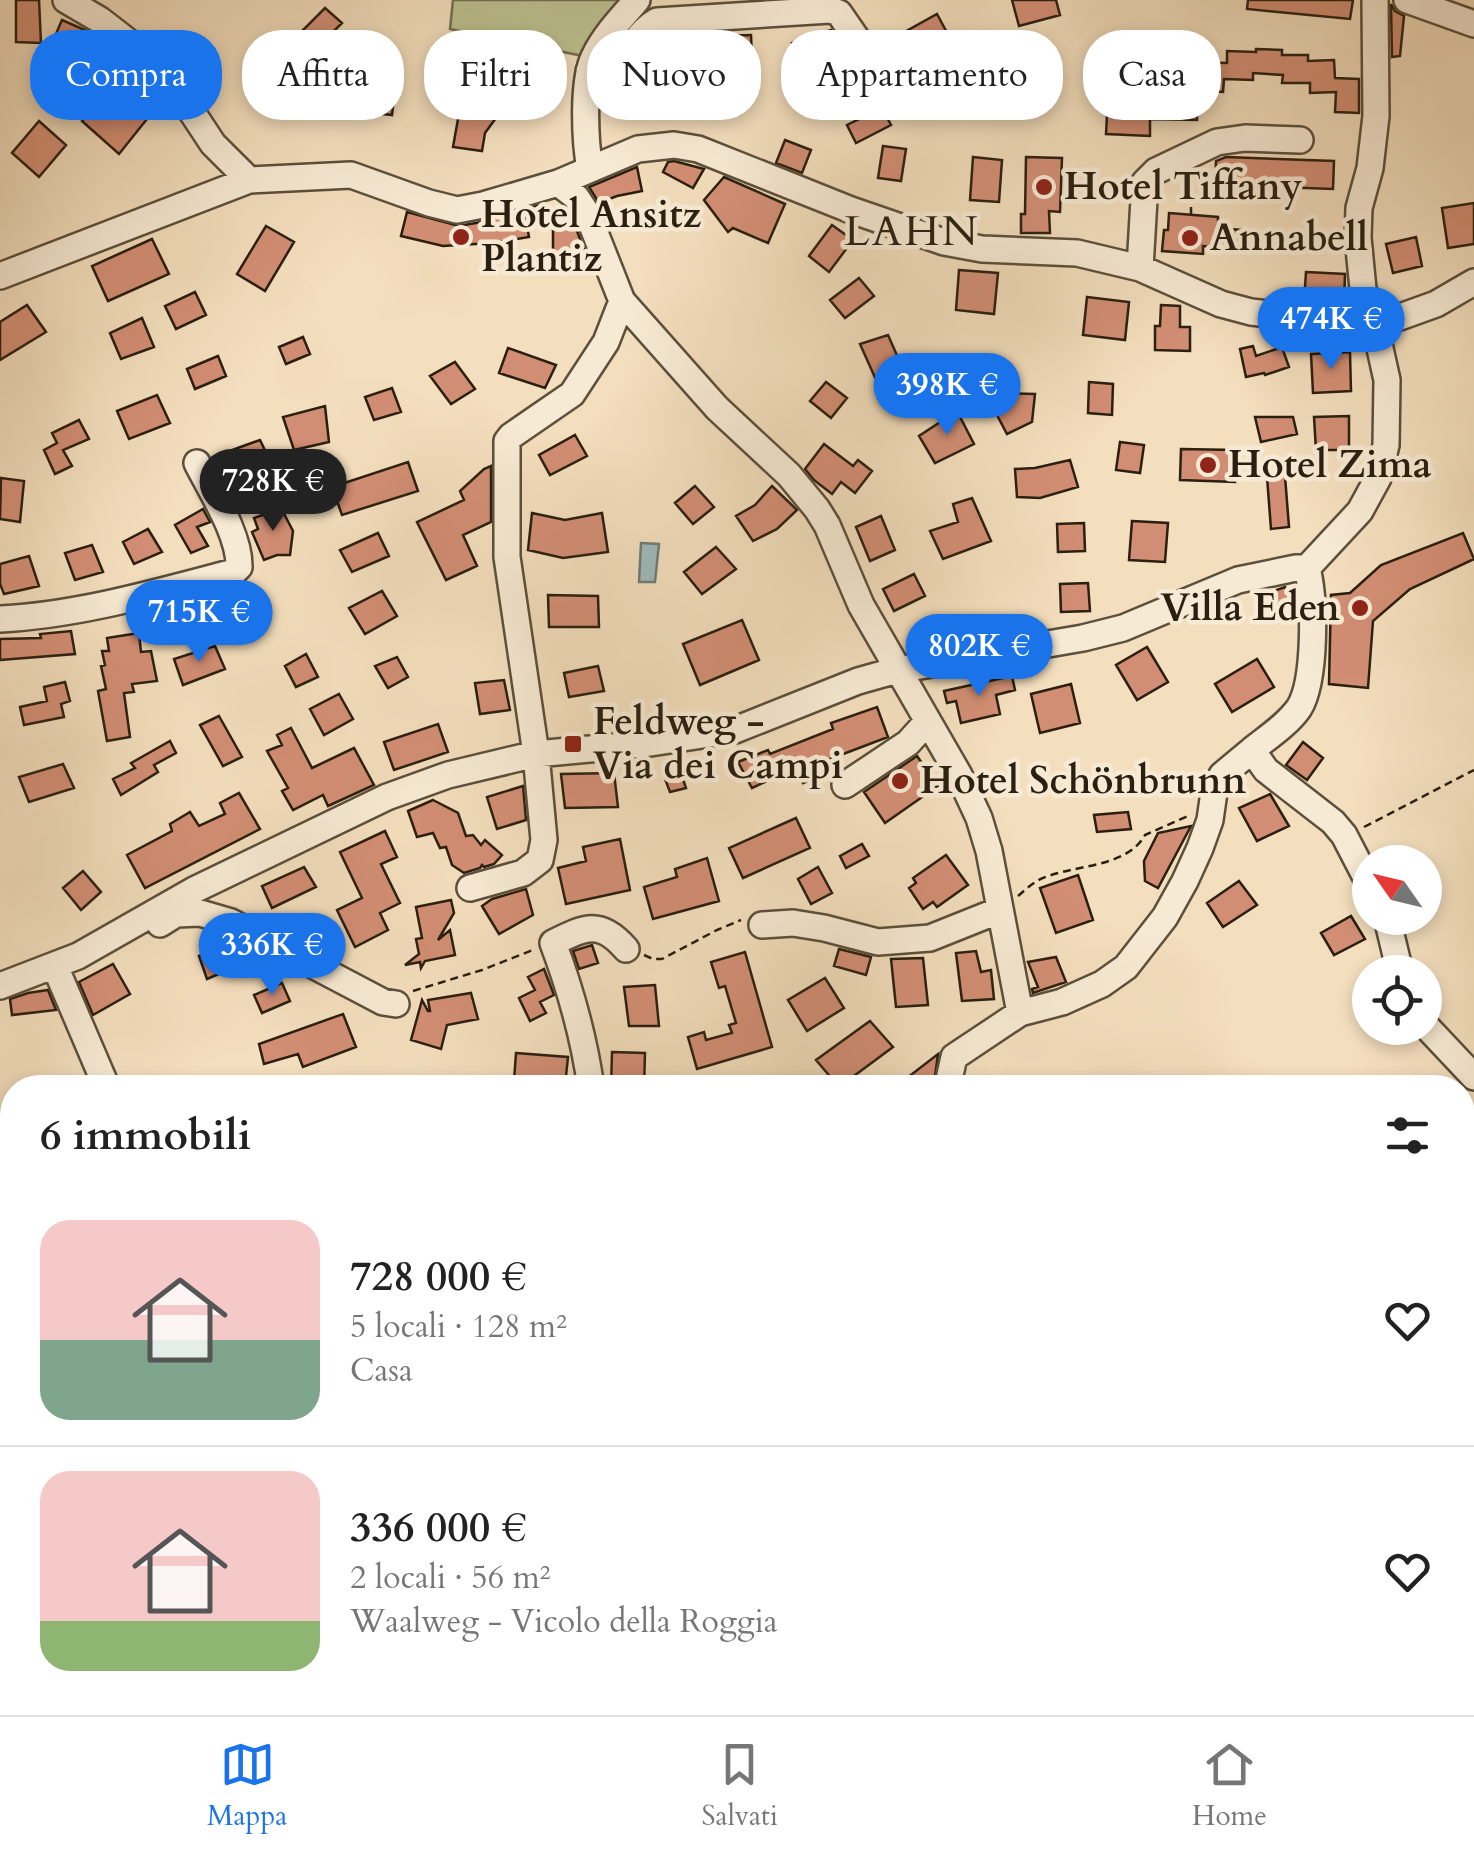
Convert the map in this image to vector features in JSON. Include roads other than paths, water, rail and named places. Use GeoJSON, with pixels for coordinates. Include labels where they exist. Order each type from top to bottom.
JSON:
{"type":"FeatureCollection","features":[{"type":"Feature","properties":{"kind":"street"},"geometry":{"type":"LineString","coordinates":[[66,0],[100,20],[148,58],[176,88],[213,144],[249,180]]}},
{"type":"Feature","properties":{"kind":"street"},"geometry":{"type":"LineString","coordinates":[[611,30],[637,0]]}},
{"type":"Feature","properties":{"kind":"street"},"geometry":{"type":"LineString","coordinates":[[2,986],[78,956],[194,890],[387,796],[448,775],[536,754],[644,744],[735,730],[858,681],[897,670],[1123,628],[1238,580],[1307,568],[1360,511],[1378,478],[1386,445],[1387,380],[1363,289],[1358,238],[1376,116],[1375,0]]}},
{"type":"Feature","properties":{"kind":"street"},"geometry":{"type":"LineString","coordinates":[[1407,0],[1474,24]]}},
{"type":"Feature","properties":{"kind":"street"},"geometry":{"type":"LineString","coordinates":[[645,30],[657,20],[830,10],[839,13],[851,30]]}},
{"type":"Feature","properties":{"kind":"street"},"geometry":{"type":"LineString","coordinates":[[587,119],[590,168]]}},
{"type":"Feature","properties":{"kind":"street"},"geometry":{"type":"LineString","coordinates":[[1140,268],[1146,182],[1156,171],[1217,142],[1245,138],[1300,140]]}},
{"type":"Feature","properties":{"kind":"street"},"geometry":{"type":"LineString","coordinates":[[0,276],[249,180],[351,175],[457,210],[558,183],[638,149],[674,146],[698,149],[944,242],[982,249],[1077,253],[1140,268],[1221,304],[1250,312],[1375,326],[1436,304],[1474,282]]}},
{"type":"Feature","properties":{"kind":"street"},"geometry":{"type":"LineString","coordinates":[[558,183],[588,215],[622,301],[716,408],[789,475],[827,524],[861,605],[979,818],[990,851],[1020,1013]]}},
{"type":"Feature","properties":{"kind":"street"},"geometry":{"type":"LineString","coordinates":[[470,888],[523,873],[540,860],[544,840],[536,754],[507,558],[508,442],[572,394],[606,342],[622,301]]}},
{"type":"Feature","properties":{"kind":"street"},"geometry":{"type":"LineString","coordinates":[[0,619],[32,618],[234,572],[240,558],[197,462]]}},
{"type":"Feature","properties":{"kind":"street"},"geometry":{"type":"LineString","coordinates":[[950,1075],[954,1057],[1020,1013],[1075,996],[1126,967],[1165,917],[1205,834],[1222,775],[1285,723],[1307,692],[1312,586],[1307,568]]}},
{"type":"Feature","properties":{"kind":"street"},"geometry":{"type":"LineString","coordinates":[[846,785],[908,744],[927,722]]}},
{"type":"Feature","properties":{"kind":"street"},"geometry":{"type":"LineString","coordinates":[[1252,750],[1266,770],[1334,822],[1352,850]]}},
{"type":"Feature","properties":{"kind":"street"},"geometry":{"type":"LineString","coordinates":[[762,925],[824,928],[878,942],[930,938],[1000,910]]}},
{"type":"Feature","properties":{"kind":"street"},"geometry":{"type":"LineString","coordinates":[[2,986],[22,986],[90,968],[176,914],[200,913],[232,922],[382,1002],[396,1004]]}},
{"type":"Feature","properties":{"kind":"street"},"geometry":{"type":"LineString","coordinates":[[589,1075],[577,1012],[553,943],[584,928],[600,928],[626,949]]}},
{"type":"Feature","properties":{"kind":"street"},"geometry":{"type":"LineString","coordinates":[[60,978],[101,1075]]}},
{"type":"Feature","properties":{"kind":"street"},"geometry":{"type":"LineString","coordinates":[[1442,1043],[1472,1075]]}},
{"type":"Feature","properties":{"kind":"water"},"geometry":{"type":"Polygon","coordinates":[[[641,543],[659,544],[655,582],[639,582],[641,543]]]}},
{"type":"Feature","properties":{"kind":"place","name":"Hotel Tiffany"},"geometry":{"type":"Point","coordinates":[1044,187]}},
{"type":"Feature","properties":{"kind":"place","name":"Hotel Ansitz Plantiz"},"geometry":{"type":"Point","coordinates":[461,237]}},
{"type":"Feature","properties":{"kind":"place","name":"Annabell"},"geometry":{"type":"Point","coordinates":[1190,238]}},
{"type":"Feature","properties":{"kind":"place","name":"Hotel Zima"},"geometry":{"type":"Point","coordinates":[1208,465]}},
{"type":"Feature","properties":{"kind":"place","name":"Villa Eden"},"geometry":{"type":"Point","coordinates":[1360,608]}},
{"type":"Feature","properties":{"kind":"place","name":"Feldweg - Via dei Campi"},"geometry":{"type":"Point","coordinates":[573,744]}},
{"type":"Feature","properties":{"kind":"place","name":"Hotel Schönbrunn"},"geometry":{"type":"Point","coordinates":[900,781]}},
{"type":"Feature","properties":{"kind":"district","name":"LAHN"},"geometry":{"type":"Point","coordinates":[912,231]}}]}
